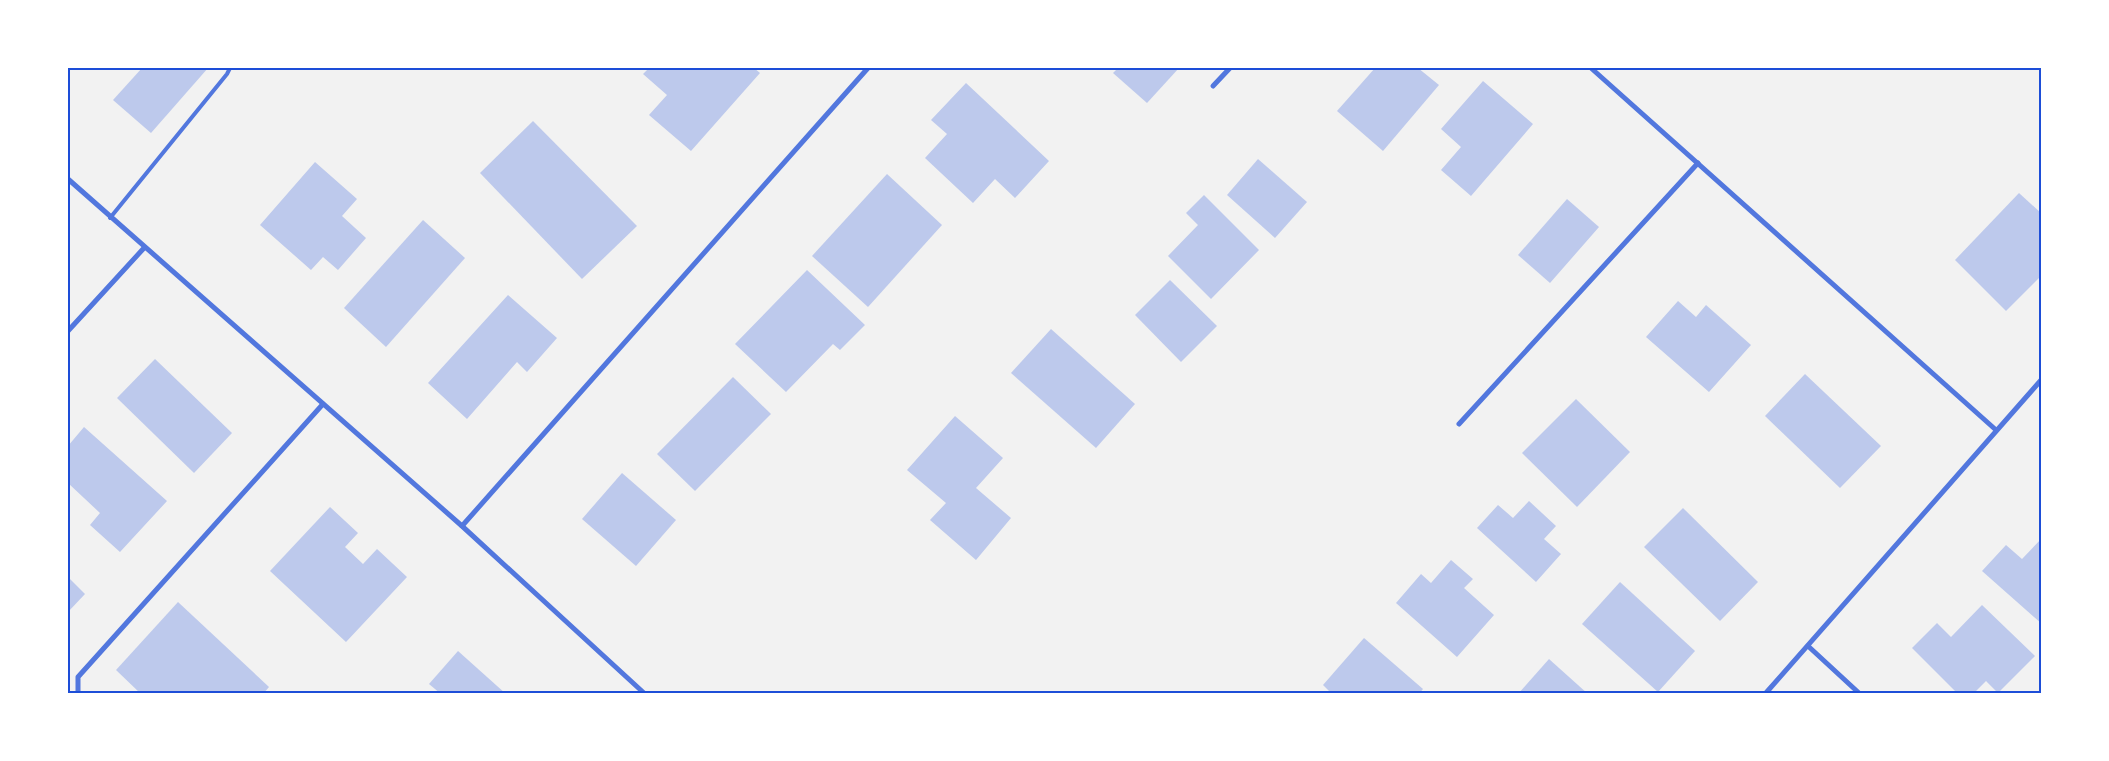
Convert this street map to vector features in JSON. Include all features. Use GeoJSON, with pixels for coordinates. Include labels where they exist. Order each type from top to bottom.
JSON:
{"type":"FeatureCollection","features":[{"type":"Feature","properties":{"kind":"street"},"geometry":{"type":"LineString","coordinates":[[462,526],[868,68]]}},
{"type":"Feature","properties":{"kind":"street"},"geometry":{"type":"LineString","coordinates":[[1213,86],[1230,68]]}},
{"type":"Feature","properties":{"kind":"street"},"geometry":{"type":"LineString","coordinates":[[1591,68],[1996,430]]}},
{"type":"Feature","properties":{"kind":"street"},"geometry":{"type":"LineString","coordinates":[[1459,424],[1698,163]]}},
{"type":"Feature","properties":{"kind":"street"},"geometry":{"type":"LineString","coordinates":[[68,179],[144,248],[462,526],[645,694]]}},
{"type":"Feature","properties":{"kind":"street"},"geometry":{"type":"LineString","coordinates":[[68,331],[144,248]]}},
{"type":"Feature","properties":{"kind":"street"},"geometry":{"type":"LineString","coordinates":[[1765,694],[2042,379]]}},
{"type":"Feature","properties":{"kind":"street"},"geometry":{"type":"LineString","coordinates":[[78,694],[78,677],[323,404]]}},
{"type":"Feature","properties":{"kind":"street"},"geometry":{"type":"LineString","coordinates":[[1808,646],[1860,694]]}},
{"type":"Feature","properties":{"kind":"lane"},"geometry":{"type":"LineString","coordinates":[[110,218],[230,68]]}},
{"type":"Feature","properties":{"kind":"building"},"geometry":{"type":"Polygon","coordinates":[[[142,68],[208,68],[151,133],[113,100],[142,68]]]}},
{"type":"Feature","properties":{"kind":"building"},"geometry":{"type":"Polygon","coordinates":[[[649,68],[754,68],[760,73],[691,151],[649,115],[667,95],[643,74],[649,68]]]}},
{"type":"Feature","properties":{"kind":"building"},"geometry":{"type":"Polygon","coordinates":[[[1118,68],[1179,68],[1147,103],[1113,73],[1118,68]]]}},
{"type":"Feature","properties":{"kind":"building"},"geometry":{"type":"Polygon","coordinates":[[[1375,68],[1418,68],[1439,85],[1383,151],[1337,111],[1375,68]]]}},
{"type":"Feature","properties":{"kind":"building"},"geometry":{"type":"Polygon","coordinates":[[[1483,81],[1533,124],[1471,196],[1441,170],[1461,147],[1441,129],[1483,81]]]}},
{"type":"Feature","properties":{"kind":"building"},"geometry":{"type":"Polygon","coordinates":[[[966,83],[1049,161],[1015,198],[995,179],[973,203],[925,158],[947,134],[931,120],[966,83]]]}},
{"type":"Feature","properties":{"kind":"building"},"geometry":{"type":"Polygon","coordinates":[[[533,121],[637,226],[582,279],[480,173],[533,121]]]}},
{"type":"Feature","properties":{"kind":"building"},"geometry":{"type":"Polygon","coordinates":[[[1258,159],[1307,202],[1275,238],[1227,195],[1258,159]]]}},
{"type":"Feature","properties":{"kind":"building"},"geometry":{"type":"Polygon","coordinates":[[[315,162],[357,199],[342,216],[366,238],[338,270],[323,257],[311,270],[260,225],[315,162]]]}},
{"type":"Feature","properties":{"kind":"building"},"geometry":{"type":"Polygon","coordinates":[[[887,174],[942,225],[868,307],[812,256],[887,174]]]}},
{"type":"Feature","properties":{"kind":"building"},"geometry":{"type":"Polygon","coordinates":[[[2019,193],[2042,214],[2042,275],[2006,311],[1955,260],[2019,193]]]}},
{"type":"Feature","properties":{"kind":"building"},"geometry":{"type":"Polygon","coordinates":[[[1204,195],[1259,250],[1211,299],[1168,256],[1198,225],[1186,213],[1204,195]]]}},
{"type":"Feature","properties":{"kind":"building"},"geometry":{"type":"Polygon","coordinates":[[[1567,199],[1599,227],[1550,283],[1518,255],[1567,199]]]}},
{"type":"Feature","properties":{"kind":"building"},"geometry":{"type":"Polygon","coordinates":[[[423,220],[465,258],[386,347],[344,308],[423,220]]]}},
{"type":"Feature","properties":{"kind":"building"},"geometry":{"type":"Polygon","coordinates":[[[807,270],[865,325],[840,350],[833,344],[786,392],[735,344],[807,270]]]}},
{"type":"Feature","properties":{"kind":"building"},"geometry":{"type":"Polygon","coordinates":[[[1170,280],[1217,326],[1181,362],[1135,315],[1170,280]]]}},
{"type":"Feature","properties":{"kind":"building"},"geometry":{"type":"Polygon","coordinates":[[[508,295],[557,338],[527,372],[517,362],[467,419],[428,383],[508,295]]]}},
{"type":"Feature","properties":{"kind":"building"},"geometry":{"type":"Polygon","coordinates":[[[1678,301],[1696,317],[1706,305],[1751,345],[1709,392],[1646,337],[1678,301]]]}},
{"type":"Feature","properties":{"kind":"building"},"geometry":{"type":"Polygon","coordinates":[[[1051,329],[1135,404],[1096,448],[1011,373],[1051,329]]]}},
{"type":"Feature","properties":{"kind":"building"},"geometry":{"type":"Polygon","coordinates":[[[155,359],[232,433],[194,473],[117,398],[155,359]]]}},
{"type":"Feature","properties":{"kind":"building"},"geometry":{"type":"Polygon","coordinates":[[[1805,374],[1881,446],[1840,488],[1765,416],[1805,374]]]}},
{"type":"Feature","properties":{"kind":"building"},"geometry":{"type":"Polygon","coordinates":[[[733,377],[771,414],[695,491],[657,454],[733,377]]]}},
{"type":"Feature","properties":{"kind":"building"},"geometry":{"type":"Polygon","coordinates":[[[1576,399],[1630,452],[1577,507],[1522,453],[1576,399]]]}},
{"type":"Feature","properties":{"kind":"building"},"geometry":{"type":"Polygon","coordinates":[[[955,416],[1003,458],[976,488],[1011,518],[976,560],[930,520],[946,503],[907,470],[955,416]]]}},
{"type":"Feature","properties":{"kind":"building"},"geometry":{"type":"Polygon","coordinates":[[[84,427],[167,501],[120,552],[90,525],[100,513],[68,483],[68,446],[84,427]]]}},
{"type":"Feature","properties":{"kind":"building"},"geometry":{"type":"Polygon","coordinates":[[[622,473],[676,520],[636,566],[582,519],[622,473]]]}},
{"type":"Feature","properties":{"kind":"building"},"geometry":{"type":"Polygon","coordinates":[[[1529,501],[1556,526],[1544,539],[1561,554],[1536,582],[1477,528],[1498,505],[1513,518],[1529,501]]]}},
{"type":"Feature","properties":{"kind":"building"},"geometry":{"type":"Polygon","coordinates":[[[330,507],[358,533],[345,547],[363,564],[377,549],[407,577],[346,642],[270,571],[330,507]]]}},
{"type":"Feature","properties":{"kind":"building"},"geometry":{"type":"Polygon","coordinates":[[[1683,508],[1758,582],[1720,621],[1644,547],[1683,508]]]}},
{"type":"Feature","properties":{"kind":"building"},"geometry":{"type":"Polygon","coordinates":[[[2042,538],[2042,624],[1982,571],[2006,545],[2022,559],[2042,538]]]}},
{"type":"Feature","properties":{"kind":"building"},"geometry":{"type":"Polygon","coordinates":[[[1451,560],[1473,579],[1464,588],[1494,615],[1457,657],[1396,603],[1421,574],[1431,583],[1451,560]]]}},
{"type":"Feature","properties":{"kind":"building"},"geometry":{"type":"Polygon","coordinates":[[[68,577],[85,594],[68,612],[68,577]]]}},
{"type":"Feature","properties":{"kind":"building"},"geometry":{"type":"Polygon","coordinates":[[[1620,582],[1695,651],[1658,692],[1582,624],[1620,582]]]}},
{"type":"Feature","properties":{"kind":"building"},"geometry":{"type":"Polygon","coordinates":[[[178,602],[269,687],[263,694],[141,694],[116,670],[178,602]]]}},
{"type":"Feature","properties":{"kind":"building"},"geometry":{"type":"Polygon","coordinates":[[[1982,605],[2035,656],[1998,693],[1986,681],[1973,694],[1958,694],[1912,648],[1937,623],[1951,637],[1982,605]]]}},
{"type":"Feature","properties":{"kind":"building"},"geometry":{"type":"Polygon","coordinates":[[[1364,638],[1423,689],[1419,694],[1332,694],[1323,685],[1364,638]]]}},
{"type":"Feature","properties":{"kind":"building"},"geometry":{"type":"Polygon","coordinates":[[[458,651],[506,694],[441,694],[429,684],[458,651]]]}},
{"type":"Feature","properties":{"kind":"building"},"geometry":{"type":"Polygon","coordinates":[[[1549,659],[1588,694],[1518,694],[1549,659]]]}}]}
